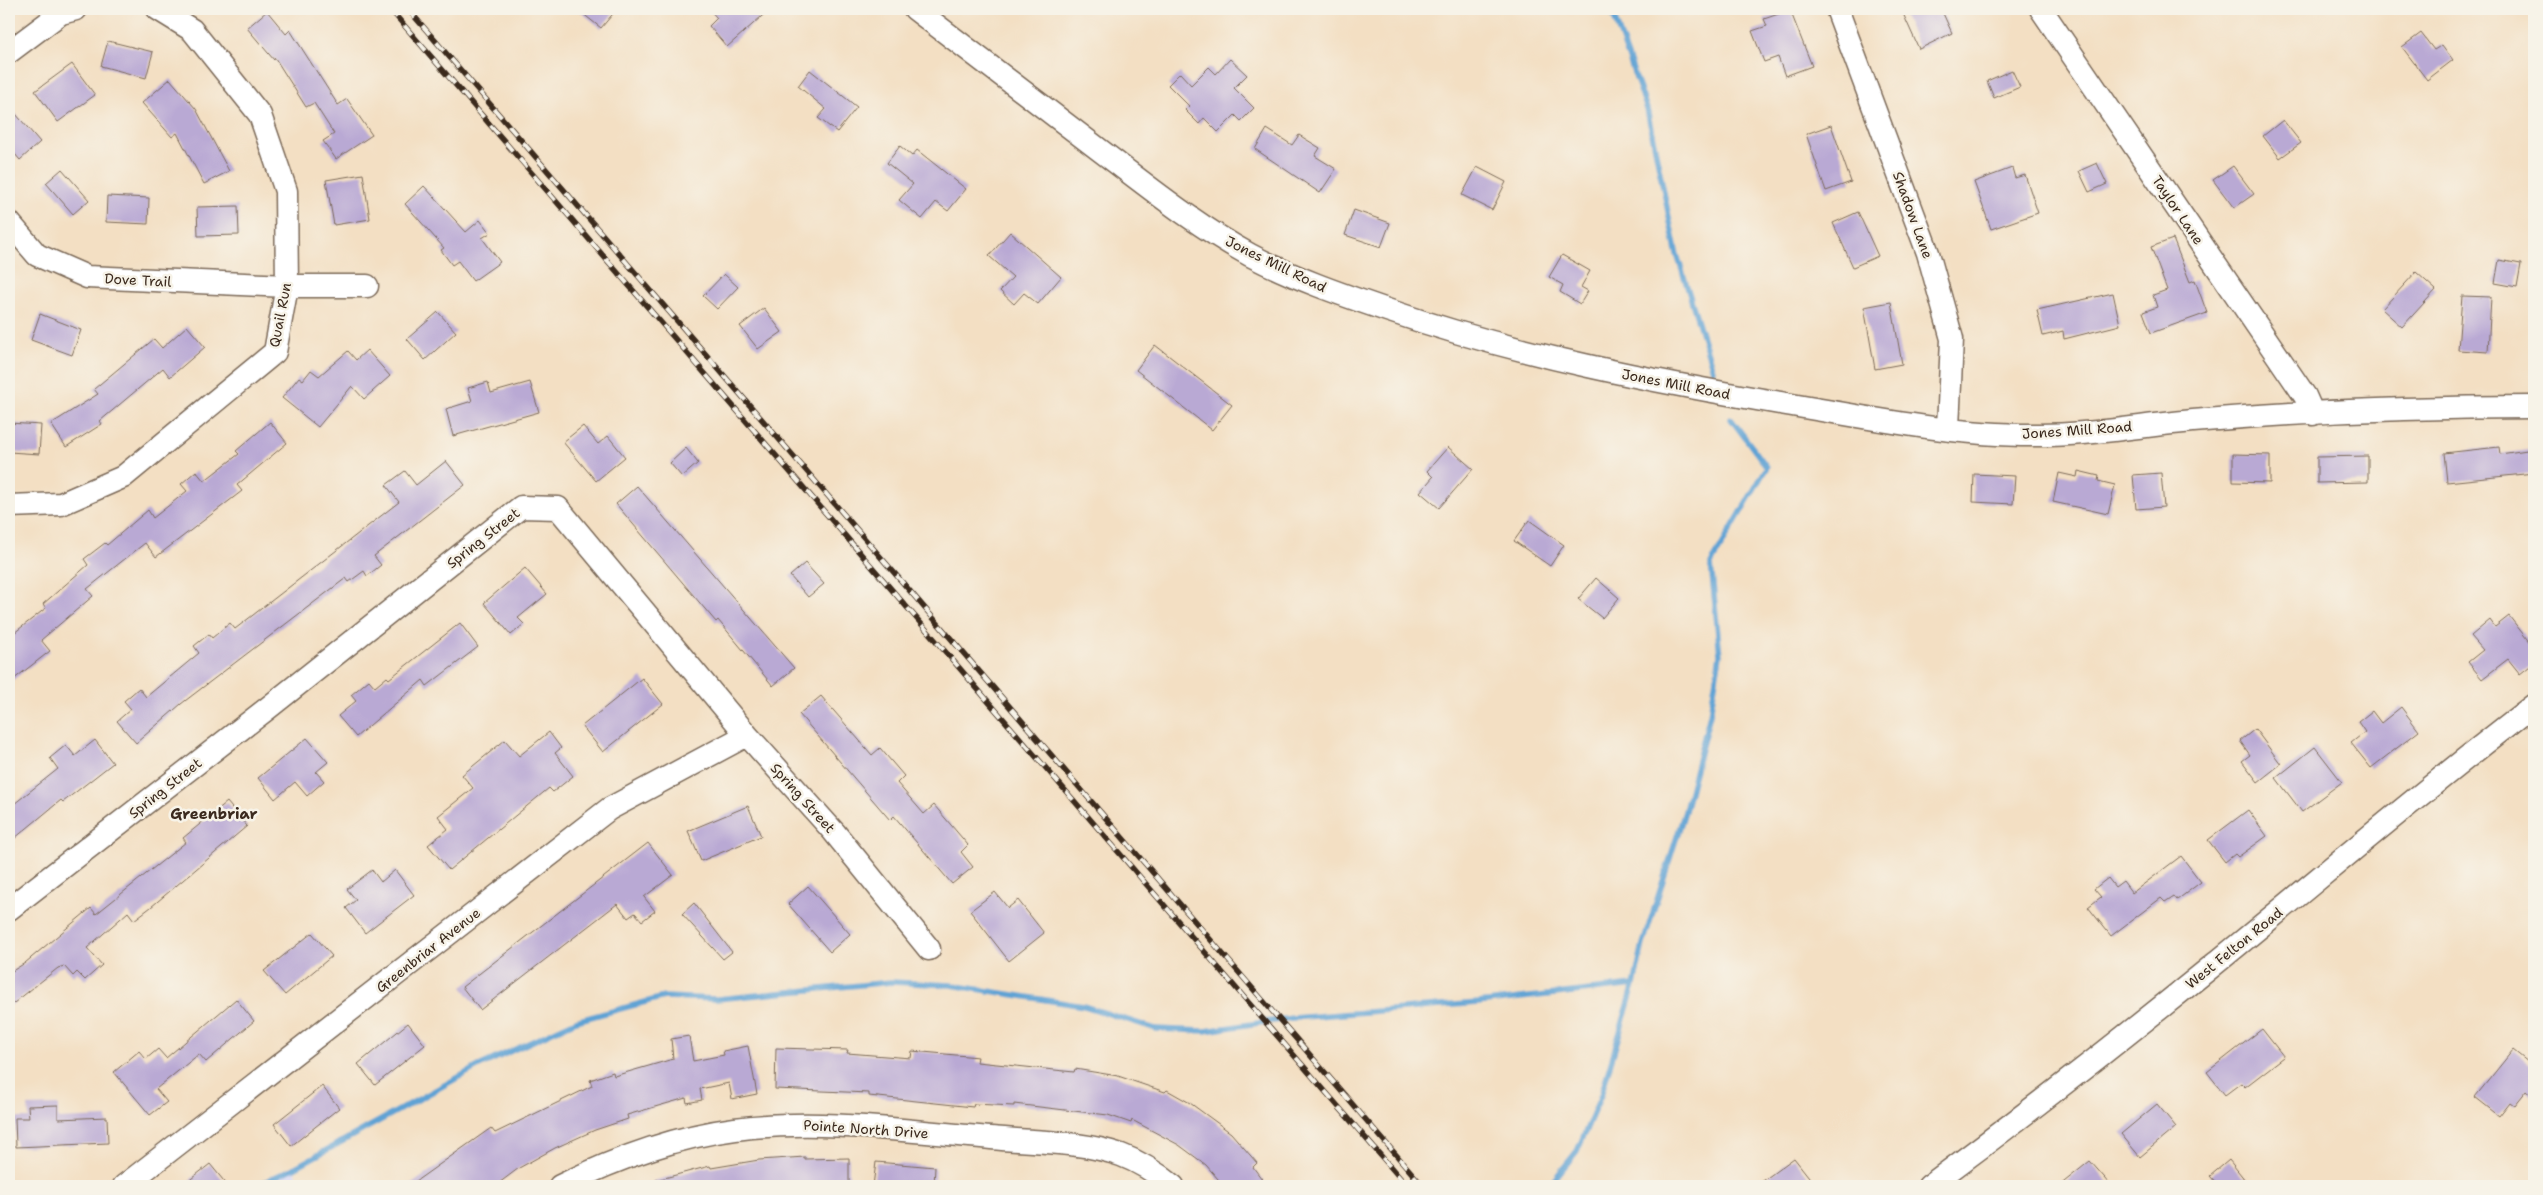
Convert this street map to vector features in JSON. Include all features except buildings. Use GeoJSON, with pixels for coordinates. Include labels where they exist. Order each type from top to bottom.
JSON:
{"type":"FeatureCollection","features":[{"type":"Feature","properties":{"kind":"street"},"geometry":{"type":"LineString","coordinates":[[9,52],[60,13],[76,9]]}},
{"type":"Feature","properties":{"kind":"street","name":"Quail Run"},"geometry":{"type":"LineString","coordinates":[[9,506],[61,504],[123,477],[274,352],[288,286],[286,192],[260,115],[192,30],[158,9]]}},
{"type":"Feature","properties":{"kind":"street","name":"Jones Mill Road"},"geometry":{"type":"LineString","coordinates":[[915,9],[1192,219],[1252,256],[1296,277],[1415,320],[1489,342],[1576,364],[1739,396],[1948,428],[2034,436],[2206,420],[2313,414],[2534,407]]}},
{"type":"Feature","properties":{"kind":"street","name":"Shadow Lane"},"geometry":{"type":"LineString","coordinates":[[1837,9],[1928,253],[1952,339],[1948,428]]}},
{"type":"Feature","properties":{"kind":"street","name":"Taylor Lane"},"geometry":{"type":"LineString","coordinates":[[2041,9],[2305,396],[2313,414]]}},
{"type":"Feature","properties":{"kind":"street","name":"Dove Trail"},"geometry":{"type":"LineString","coordinates":[[9,222],[37,255],[87,277],[288,286],[367,286]]}},
{"type":"Feature","properties":{"kind":"street","name":"Spring Street"},"geometry":{"type":"LineString","coordinates":[[9,909],[268,708],[521,507],[558,508],[747,735],[834,832],[929,949]]}},
{"type":"Feature","properties":{"kind":"street","name":"West Felton Road"},"geometry":{"type":"LineString","coordinates":[[1929,1186],[2078,1074],[2457,764],[2534,705]]}},
{"type":"Feature","properties":{"kind":"street","name":"Greenbriar Avenue"},"geometry":{"type":"LineString","coordinates":[[124,1186],[609,809],[747,735]]}},
{"type":"Feature","properties":{"kind":"street","name":"Pointe North Drive"},"geometry":{"type":"LineString","coordinates":[[560,1186],[591,1179],[646,1150],[691,1137],[734,1129],[788,1124],[817,1124],[1080,1146],[1122,1155],[1156,1173],[1173,1186]]}},
{"type":"Feature","properties":{"kind":"shaded area"},"geometry":{"type":"Polygon","coordinates":[[[294,1168],[301,1186],[260,1186],[294,1168]]]}},
{"type":"Feature","properties":{"kind":"waterway"},"geometry":{"type":"LineString","coordinates":[[1611,9],[1647,109],[1676,251],[1713,370]]}},
{"type":"Feature","properties":{"kind":"waterway"},"geometry":{"type":"LineString","coordinates":[[1549,1186],[1577,1151],[1601,1095],[1634,985],[1643,944],[1685,811],[1710,714],[1720,655],[1711,564],[1767,467],[1731,419]]}},
{"type":"Feature","properties":{"kind":"waterway"},"geometry":{"type":"LineString","coordinates":[[256,1186],[294,1168],[479,1066],[576,1021],[664,997],[717,999],[891,982],[951,985],[1084,1006],[1156,1029],[1205,1031],[1292,1018],[1478,1003],[1634,985]]}},
{"type":"Feature","properties":{"kind":"railway"},"geometry":{"type":"LineString","coordinates":[[390,9],[1407,1186]]}},
{"type":"Feature","properties":{"kind":"railway"},"geometry":{"type":"LineString","coordinates":[[408,9],[1423,1186]]}},
{"type":"Feature","properties":{"kind":"district","name":"Greenbriar"},"geometry":{"type":"Point","coordinates":[214,814]}}]}
